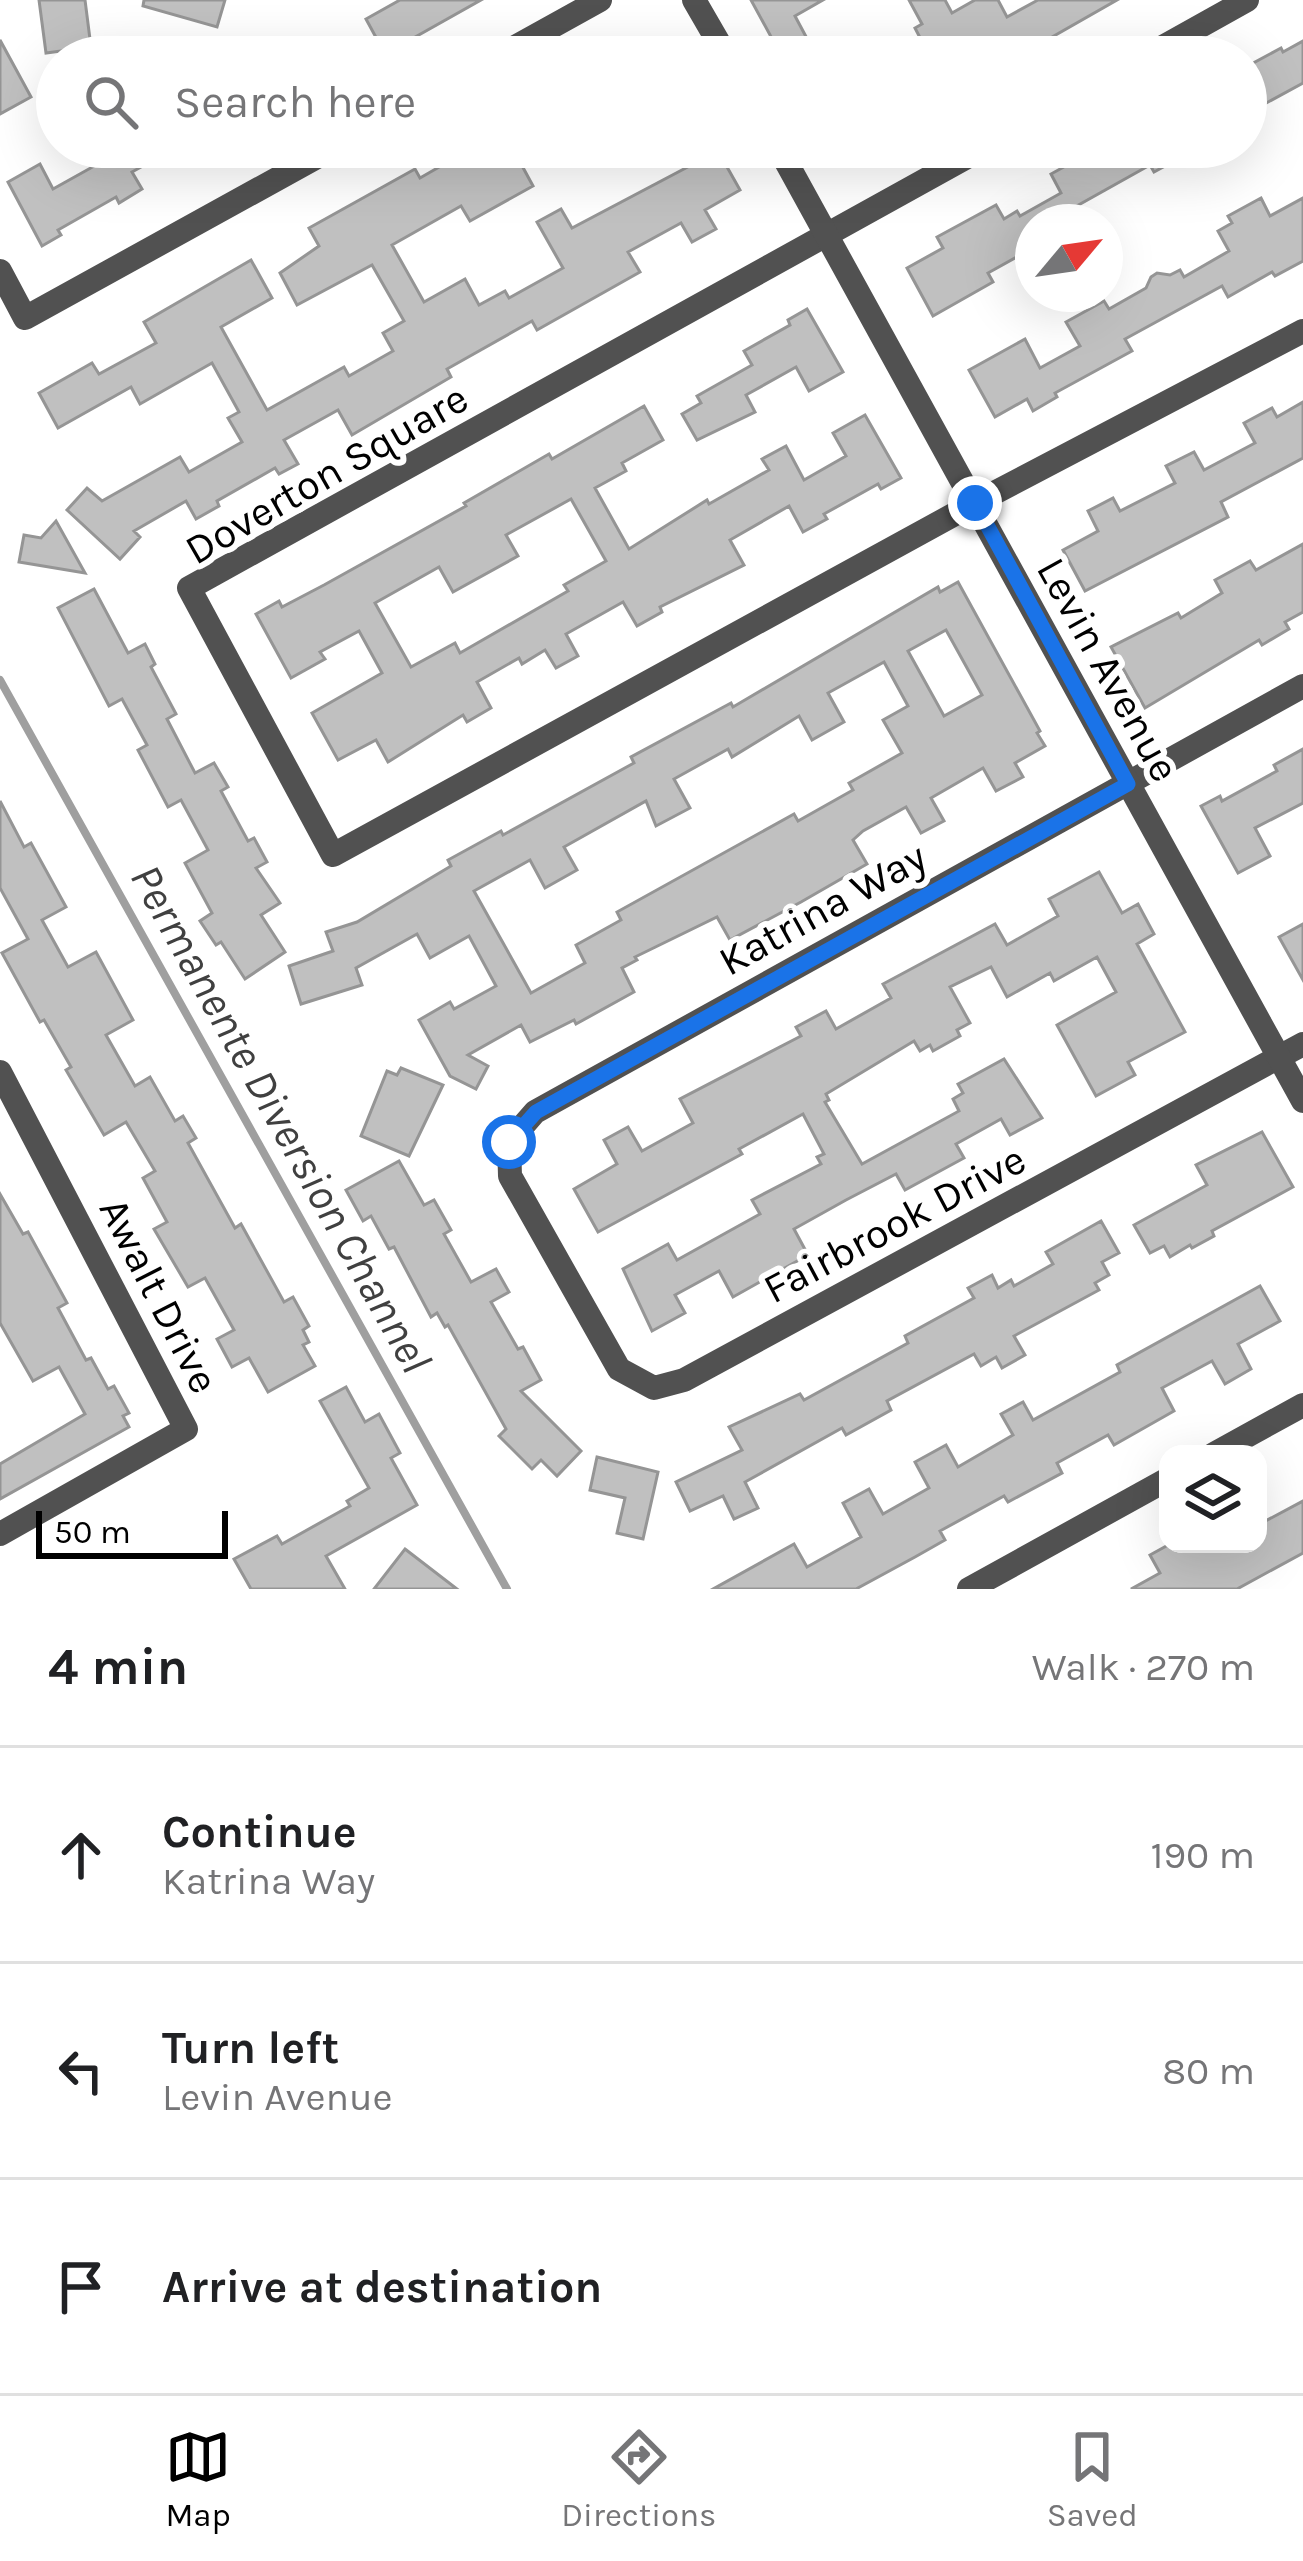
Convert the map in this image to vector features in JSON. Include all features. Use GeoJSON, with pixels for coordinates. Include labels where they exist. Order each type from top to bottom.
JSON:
{"type":"FeatureCollection","features":[{"type":"Feature","properties":{"kind":"street"},"geometry":{"type":"LineString","coordinates":[[535,36],[600,0]]}},
{"type":"Feature","properties":{"kind":"street"},"geometry":{"type":"LineString","coordinates":[[694,0],[715,36]]}},
{"type":"Feature","properties":{"kind":"street"},"geometry":{"type":"LineString","coordinates":[[1183,36],[1247,0]]}},
{"type":"Feature","properties":{"kind":"street"},"geometry":{"type":"LineString","coordinates":[[0,271],[25,318],[297,168]]}},
{"type":"Feature","properties":{"kind":"street","name":"Levin Avenue"},"geometry":{"type":"LineString","coordinates":[[790,168],[1303,1101]]}},
{"type":"Feature","properties":{"kind":"street"},"geometry":{"type":"LineString","coordinates":[[829,235],[949,168]]}},
{"type":"Feature","properties":{"kind":"street","name":"Doverton Square"},"geometry":{"type":"LineString","coordinates":[[829,235],[189,588],[333,855],[975,503]]}},
{"type":"Feature","properties":{"kind":"street"},"geometry":{"type":"LineString","coordinates":[[975,503],[1303,332]]}},
{"type":"Feature","properties":{"kind":"street","name":"Katrina Way"},"geometry":{"type":"LineString","coordinates":[[562,1268],[510,1176],[509,1142],[536,1112],[1303,686]]}},
{"type":"Feature","properties":{"kind":"street","name":"Fairbrook Drive"},"geometry":{"type":"LineString","coordinates":[[562,1268],[619,1369],[654,1388],[684,1381],[1303,1044]]}},
{"type":"Feature","properties":{"kind":"street","name":"Awalt Drive"},"geometry":{"type":"LineString","coordinates":[[0,1072],[185,1429],[0,1534]]}},
{"type":"Feature","properties":{"kind":"street"},"geometry":{"type":"LineString","coordinates":[[1230,1445],[1303,1405]]}},
{"type":"Feature","properties":{"kind":"street"},"geometry":{"type":"LineString","coordinates":[[969,1589],[1159,1484]]}},
{"type":"Feature","properties":{"kind":"building"},"geometry":{"type":"Polygon","coordinates":[[[39,0],[85,0],[90,36],[44,36],[39,0]]]}},
{"type":"Feature","properties":{"kind":"building"},"geometry":{"type":"Polygon","coordinates":[[[144,0],[225,0],[217,27],[143,6],[144,0]]]}},
{"type":"Feature","properties":{"kind":"building"},"geometry":{"type":"Polygon","coordinates":[[[400,0],[481,0],[417,36],[375,36],[366,19],[400,0]]]}},
{"type":"Feature","properties":{"kind":"building"},"geometry":{"type":"Polygon","coordinates":[[[751,0],[823,0],[795,16],[806,36],[771,36],[751,0]]]}},
{"type":"Feature","properties":{"kind":"building"},"geometry":{"type":"Polygon","coordinates":[[[909,0],[945,0],[952,13],[975,0],[998,0],[1007,17],[1038,0],[1117,0],[1054,36],[919,36],[915,28],[922,24],[909,0]]]}},
{"type":"Feature","properties":{"kind":"building"},"geometry":{"type":"Polygon","coordinates":[[[0,40],[31,97],[0,114],[0,40]]]}},
{"type":"Feature","properties":{"kind":"building"},"geometry":{"type":"Polygon","coordinates":[[[1303,41],[1303,83],[1267,103],[1267,56],[1281,48],[1283,52],[1303,41]]]}},
{"type":"Feature","properties":{"kind":"building"},"geometry":{"type":"Polygon","coordinates":[[[36,166],[42,168],[53,189],[91,168],[139,168],[132,172],[142,189],[119,203],[116,197],[58,230],[61,235],[42,246],[8,182],[36,166]]]}},
{"type":"Feature","properties":{"kind":"building"},"geometry":{"type":"Polygon","coordinates":[[[437,168],[523,168],[533,186],[470,221],[461,206],[392,245],[424,302],[465,279],[479,305],[505,291],[509,298],[563,268],[537,222],[561,209],[572,228],[686,168],[728,168],[740,190],[705,210],[716,229],[692,242],[681,223],[628,252],[640,272],[537,330],[532,321],[447,369],[451,377],[352,435],[338,410],[284,440],[298,464],[279,474],[275,468],[217,501],[219,506],[196,519],[186,501],[134,531],[140,537],[120,559],[67,510],[87,488],[102,501],[180,457],[189,472],[242,442],[228,418],[239,412],[212,363],[140,404],[131,387],[58,428],[39,393],[92,363],[99,374],[156,343],[144,322],[251,260],[272,298],[221,327],[267,410],[344,367],[349,376],[393,351],[383,333],[404,321],[372,265],[297,305],[280,273],[319,246],[309,228],[415,169],[420,178],[437,168]]]}},
{"type":"Feature","properties":{"kind":"building"},"geometry":{"type":"Polygon","coordinates":[[[1062,168],[1145,168],[1080,204],[1041,204],[1061,193],[1051,174],[1062,168]]]}},
{"type":"Feature","properties":{"kind":"building"},"geometry":{"type":"Polygon","coordinates":[[[1261,198],[1270,216],[1303,198],[1303,261],[1228,297],[1222,286],[1125,339],[1132,351],[1055,393],[1057,397],[1033,411],[1027,399],[995,417],[969,370],[1025,339],[1040,368],[1080,346],[1066,322],[1084,312],[1123,312],[1123,301],[1146,288],[1157,273],[1170,275],[1180,270],[1184,277],[1229,251],[1218,231],[1232,223],[1228,216],[1261,198]]]}},
{"type":"Feature","properties":{"kind":"building"},"geometry":{"type":"Polygon","coordinates":[[[996,205],[1004,219],[1015,212],[1015,258],[988,273],[993,282],[933,316],[907,268],[943,248],[937,237],[996,205]]]}},
{"type":"Feature","properties":{"kind":"building"},"geometry":{"type":"Polygon","coordinates":[[[807,309],[843,372],[809,391],[796,367],[746,395],[755,412],[697,440],[682,414],[701,403],[697,396],[752,365],[744,351],[790,325],[788,320],[807,309]]]}},
{"type":"Feature","properties":{"kind":"building"},"geometry":{"type":"Polygon","coordinates":[[[1303,402],[1303,458],[1221,502],[1228,517],[1085,591],[1063,550],[1098,531],[1088,511],[1113,498],[1120,511],[1175,483],[1166,466],[1194,452],[1204,470],[1255,443],[1244,423],[1272,408],[1277,417],[1303,402]]]}},
{"type":"Feature","properties":{"kind":"building"},"geometry":{"type":"Polygon","coordinates":[[[644,406],[663,440],[622,463],[626,471],[595,488],[629,549],[707,500],[709,504],[769,470],[762,459],[786,446],[804,480],[846,456],[833,433],[865,415],[901,478],[881,489],[878,484],[824,514],[827,519],[803,532],[789,506],[730,540],[744,565],[660,607],[662,612],[637,626],[623,602],[566,634],[578,656],[556,668],[545,650],[522,664],[519,658],[477,682],[491,708],[467,722],[463,715],[388,762],[376,740],[338,760],[312,713],[382,673],[359,631],[320,652],[325,659],[291,678],[256,614],[279,601],[282,607],[466,506],[464,503],[549,454],[552,459],[644,406]],[[571,499],[506,535],[518,556],[453,592],[439,567],[375,603],[411,667],[455,643],[460,653],[568,591],[564,585],[606,561],[571,499]]]}},
{"type":"Feature","properties":{"kind":"building"},"geometry":{"type":"Polygon","coordinates":[[[56,521],[85,573],[19,562],[24,535],[41,538],[56,521]]]}},
{"type":"Feature","properties":{"kind":"building"},"geometry":{"type":"Polygon","coordinates":[[[1303,544],[1303,612],[1285,622],[1289,629],[1262,645],[1259,640],[1145,708],[1111,647],[1178,613],[1181,618],[1222,593],[1215,580],[1250,561],[1256,570],[1303,544]]]}},
{"type":"Feature","properties":{"kind":"building"},"geometry":{"type":"Polygon","coordinates":[[[958,582],[1040,731],[1045,746],[1015,763],[1023,777],[996,791],[983,768],[931,798],[944,821],[921,833],[906,807],[863,831],[853,840],[867,864],[801,902],[730,940],[717,917],[635,957],[622,968],[634,992],[576,1024],[574,1020],[530,1042],[521,1025],[468,1055],[488,1066],[476,1089],[450,1076],[419,1020],[450,1002],[454,1009],[496,986],[469,936],[430,958],[417,934],[356,968],[362,985],[301,1004],[289,966],[333,951],[326,932],[357,922],[451,866],[448,860],[634,763],[631,757],[731,703],[733,707],[938,587],[940,592],[958,582]],[[946,630],[908,651],[944,716],[982,695],[946,630]],[[884,662],[828,693],[844,722],[812,740],[799,716],[732,757],[728,749],[674,779],[690,808],[656,826],[646,801],[564,847],[577,870],[545,888],[530,860],[474,891],[531,993],[585,963],[576,945],[621,920],[617,912],[794,814],[798,821],[853,790],[849,783],[902,753],[883,720],[908,706],[884,662]]]}},
{"type":"Feature","properties":{"kind":"building"},"geometry":{"type":"Polygon","coordinates":[[[94,589],[128,653],[145,644],[155,664],[151,667],[176,714],[167,719],[195,773],[214,763],[228,787],[221,791],[248,841],[254,838],[267,862],[256,868],[280,903],[261,915],[285,952],[245,979],[221,942],[216,945],[200,921],[212,913],[185,863],[208,850],[181,800],[168,807],[138,750],[147,745],[122,699],[109,706],[58,608],[94,589]]]}},
{"type":"Feature","properties":{"kind":"building"},"geometry":{"type":"Polygon","coordinates":[[[1303,749],[1303,803],[1255,828],[1270,856],[1238,873],[1201,806],[1220,796],[1222,801],[1277,771],[1274,765],[1303,749]]]}},
{"type":"Feature","properties":{"kind":"building"},"geometry":{"type":"Polygon","coordinates":[[[0,801],[24,847],[31,843],[66,907],[42,920],[68,967],[96,952],[133,1020],[106,1035],[135,1086],[150,1077],[175,1121],[183,1116],[196,1138],[188,1143],[235,1228],[241,1224],[284,1302],[293,1297],[309,1326],[303,1330],[309,1342],[303,1345],[315,1366],[268,1392],[249,1358],[232,1367],[217,1339],[234,1330],[205,1278],[188,1287],[154,1229],[167,1222],[143,1178],[155,1171],[126,1122],[104,1135],[66,1070],[71,1067],[2,953],[28,939],[0,888],[0,801]]]}},
{"type":"Feature","properties":{"kind":"building"},"geometry":{"type":"Polygon","coordinates":[[[1099,872],[1122,913],[1138,904],[1154,934],[1137,944],[1185,1032],[1128,1062],[1135,1075],[1096,1096],[1057,1025],[1116,992],[1097,957],[1054,981],[1050,973],[1007,997],[991,967],[950,987],[970,1023],[957,1030],[960,1036],[933,1051],[930,1045],[920,1051],[914,1041],[826,1094],[829,1100],[825,1102],[862,1164],[959,1111],[953,1099],[963,1093],[958,1084],[1004,1059],[1042,1118],[1010,1135],[1001,1119],[956,1144],[964,1158],[905,1190],[896,1174],[846,1200],[794,1229],[808,1255],[733,1297],[719,1271],[675,1295],[685,1313],[652,1331],[623,1269],[668,1244],[677,1260],[760,1214],[752,1200],[821,1164],[817,1157],[824,1154],[803,1114],[739,1149],[742,1154],[598,1232],[574,1189],[617,1164],[604,1140],[628,1127],[642,1151],[693,1123],[680,1099],[801,1036],[796,1027],[826,1011],[836,1029],[891,998],[883,984],[995,924],[1007,945],[1058,916],[1049,899],[1099,872]]]}},
{"type":"Feature","properties":{"kind":"building"},"geometry":{"type":"Polygon","coordinates":[[[1303,924],[1303,980],[1279,937],[1303,924]]]}},
{"type":"Feature","properties":{"kind":"building"},"geometry":{"type":"Polygon","coordinates":[[[401,1068],[443,1085],[409,1156],[361,1136],[387,1071],[397,1075],[401,1068]]]}},
{"type":"Feature","properties":{"kind":"building"},"geometry":{"type":"Polygon","coordinates":[[[1262,1132],[1293,1187],[1212,1231],[1214,1236],[1192,1248],[1170,1257],[1164,1246],[1150,1253],[1134,1225],[1207,1185],[1196,1165],[1262,1132]]]}},
{"type":"Feature","properties":{"kind":"building"},"geometry":{"type":"Polygon","coordinates":[[[399,1161],[424,1205],[434,1200],[451,1230],[444,1234],[471,1282],[496,1269],[509,1292],[491,1302],[541,1380],[521,1391],[581,1451],[557,1476],[541,1460],[532,1469],[499,1436],[506,1429],[448,1325],[437,1313],[431,1317],[394,1247],[389,1249],[371,1216],[363,1221],[346,1190],[399,1161]]]}},
{"type":"Feature","properties":{"kind":"building"},"geometry":{"type":"Polygon","coordinates":[[[0,1194],[23,1234],[28,1232],[67,1303],[58,1308],[86,1360],[91,1358],[108,1389],[114,1386],[129,1413],[123,1416],[129,1427],[0,1499],[0,1464],[85,1414],[59,1367],[33,1381],[0,1323],[0,1194]]]}},
{"type":"Feature","properties":{"kind":"building"},"geometry":{"type":"Polygon","coordinates":[[[1101,1221],[1119,1253],[1102,1262],[1109,1275],[1095,1283],[1099,1290],[1014,1336],[1025,1355],[1002,1368],[996,1357],[981,1366],[974,1354],[887,1401],[891,1410],[846,1435],[842,1428],[745,1482],[758,1508],[734,1519],[723,1496],[690,1511],[676,1482],[742,1450],[729,1427],[800,1394],[804,1400],[908,1343],[905,1336],[974,1298],[968,1288],[992,1275],[998,1288],[1011,1280],[1014,1286],[1053,1264],[1046,1252],[1101,1221]]]}},
{"type":"Feature","properties":{"kind":"building"},"geometry":{"type":"Polygon","coordinates":[[[1260,1286],[1280,1321],[1238,1344],[1251,1369],[1225,1384],[1212,1361],[1162,1388],[1174,1411],[1114,1445],[1108,1435],[1057,1463],[1062,1473],[1008,1502],[1004,1496],[940,1531],[945,1540],[915,1557],[856,1589],[713,1589],[794,1544],[807,1567],[861,1537],[843,1503],[869,1489],[883,1514],[929,1488],[915,1462],[946,1445],[958,1467],[1013,1435],[1001,1414],[1023,1402],[1033,1420],[1120,1372],[1117,1365],[1260,1286]]]}},
{"type":"Feature","properties":{"kind":"building"},"geometry":{"type":"Polygon","coordinates":[[[346,1387],[365,1422],[379,1414],[400,1453],[391,1458],[417,1505],[326,1556],[345,1589],[251,1589],[234,1559],[277,1536],[282,1544],[350,1506],[347,1501],[369,1488],[320,1401],[346,1387]]]}},
{"type":"Feature","properties":{"kind":"building"},"geometry":{"type":"Polygon","coordinates":[[[597,1457],[658,1472],[643,1539],[617,1533],[625,1498],[590,1490],[597,1457]]]}},
{"type":"Feature","properties":{"kind":"building"},"geometry":{"type":"Polygon","coordinates":[[[1303,1501],[1303,1553],[1237,1589],[1131,1589],[1160,1573],[1150,1555],[1159,1550],[1267,1553],[1267,1520],[1303,1501]]]}},
{"type":"Feature","properties":{"kind":"building"},"geometry":{"type":"Polygon","coordinates":[[[405,1549],[457,1589],[374,1589],[405,1549]]]}},
{"type":"Feature","properties":{"kind":"waterway","name":"Permanente Diversion Channel"},"geometry":{"type":"LineString","coordinates":[[0,680],[507,1589]]}},
{"type":"Feature","properties":{"kind":"route"},"geometry":{"type":"LineString","coordinates":[[509,1142],[536,1112],[1128,784],[975,503]]}}]}
